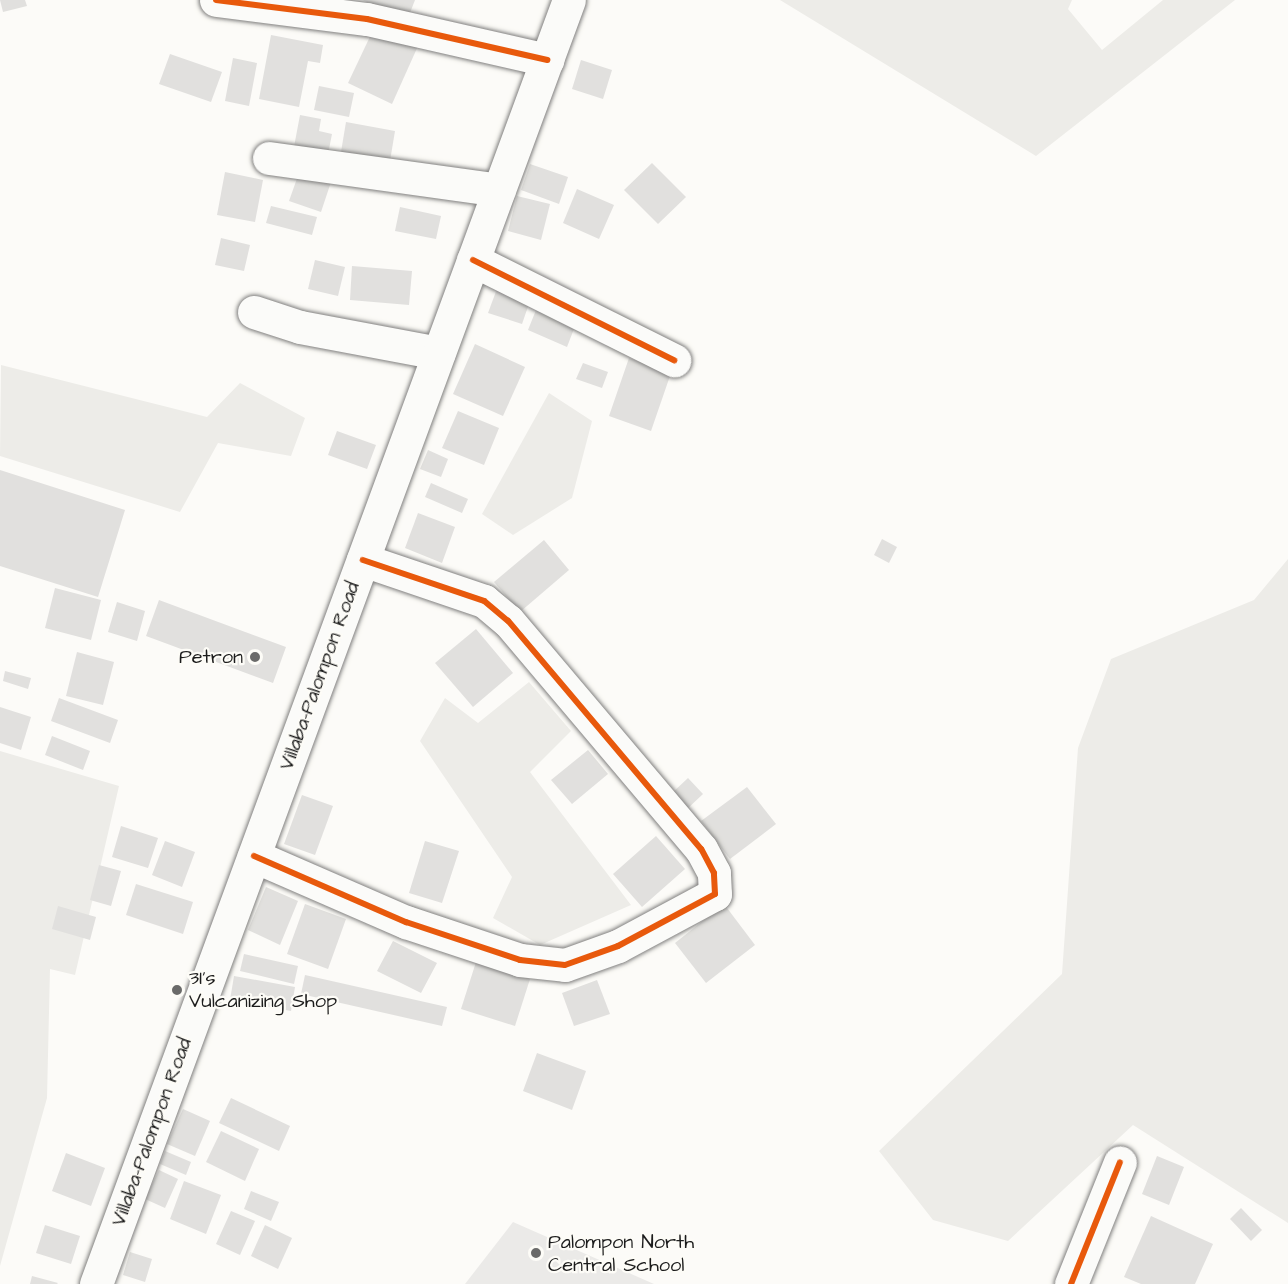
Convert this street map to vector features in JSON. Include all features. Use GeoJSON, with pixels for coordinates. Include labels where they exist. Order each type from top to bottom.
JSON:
{"type":"FeatureCollection","features":[{"type":"Feature","properties":{"kind":"street"},"geometry":{"type":"LineString","coordinates":[[216,0],[367,19],[547,60]]}},
{"type":"Feature","properties":{"kind":"street","name":"Villaba-Palompon Road"},"geometry":{"type":"LineString","coordinates":[[96,1284],[569,0]]}},
{"type":"Feature","properties":{"kind":"street"},"geometry":{"type":"LineString","coordinates":[[269,158],[499,190]]}},
{"type":"Feature","properties":{"kind":"street"},"geometry":{"type":"LineString","coordinates":[[473,260],[674,360]]}},
{"type":"Feature","properties":{"kind":"street"},"geometry":{"type":"LineString","coordinates":[[254,312],[300,327],[439,353]]}},
{"type":"Feature","properties":{"kind":"street"},"geometry":{"type":"LineString","coordinates":[[254,856],[406,922],[520,960],[565,965],[618,946],[715,894],[714,873],[701,849],[508,621],[484,601],[363,560]]}},
{"type":"Feature","properties":{"kind":"street"},"geometry":{"type":"LineString","coordinates":[[1071,1284],[1120,1162]]}},
{"type":"Feature","properties":{"kind":"shaded area"},"geometry":{"type":"Polygon","coordinates":[[[780,0],[1072,0],[1068,9],[1102,50],[1163,0],[1235,0],[1036,156],[780,0]]]}},
{"type":"Feature","properties":{"kind":"shaded area"},"geometry":{"type":"Polygon","coordinates":[[[1,365],[207,417],[240,383],[305,418],[291,456],[218,443],[180,512],[0,456],[1,365]]]}},
{"type":"Feature","properties":{"kind":"shaded area"},"geometry":{"type":"Polygon","coordinates":[[[549,393],[592,421],[572,498],[513,535],[482,514],[549,393]]]}},
{"type":"Feature","properties":{"kind":"shaded area"},"geometry":{"type":"Polygon","coordinates":[[[1288,559],[1288,1223],[1133,1125],[1008,1241],[933,1220],[879,1151],[1062,974],[1078,748],[1111,659],[1254,600],[1288,559]]]}},
{"type":"Feature","properties":{"kind":"shaded area"},"geometry":{"type":"Polygon","coordinates":[[[529,682],[571,731],[530,772],[631,905],[540,945],[493,918],[512,877],[420,741],[445,698],[478,723],[529,682]]]}},
{"type":"Feature","properties":{"kind":"shaded area"},"geometry":{"type":"Polygon","coordinates":[[[0,751],[119,786],[75,975],[50,969],[47,1098],[0,1266],[0,751]]]}},
{"type":"Feature","properties":{"kind":"shaded area","name":"Palompon North Central School"},"geometry":{"type":"Polygon","coordinates":[[[513,1222],[654,1284],[465,1284],[513,1222]]]}},
{"type":"Feature","properties":{"kind":"building"},"geometry":{"type":"Polygon","coordinates":[[[0,0],[25,0],[27,6],[3,12],[0,0]]]}},
{"type":"Feature","properties":{"kind":"building"},"geometry":{"type":"Polygon","coordinates":[[[362,0],[415,0],[408,18],[362,0]]]}},
{"type":"Feature","properties":{"kind":"building"},"geometry":{"type":"Polygon","coordinates":[[[375,26],[418,46],[392,104],[348,83],[375,26]]]}},
{"type":"Feature","properties":{"kind":"building"},"geometry":{"type":"Polygon","coordinates":[[[271,35],[323,45],[320,63],[308,61],[299,107],[259,99],[271,35]]]}},
{"type":"Feature","properties":{"kind":"building"},"geometry":{"type":"Polygon","coordinates":[[[170,54],[222,72],[211,102],[159,84],[170,54]]]}},
{"type":"Feature","properties":{"kind":"building"},"geometry":{"type":"Polygon","coordinates":[[[233,58],[257,63],[249,106],[225,101],[233,58]]]}},
{"type":"Feature","properties":{"kind":"building"},"geometry":{"type":"Polygon","coordinates":[[[581,60],[612,70],[603,99],[572,89],[581,60]]]}},
{"type":"Feature","properties":{"kind":"building"},"geometry":{"type":"Polygon","coordinates":[[[319,86],[354,93],[349,117],[314,110],[319,86]]]}},
{"type":"Feature","properties":{"kind":"building"},"geometry":{"type":"Polygon","coordinates":[[[300,115],[321,119],[319,131],[332,134],[327,159],[293,152],[300,115]]]}},
{"type":"Feature","properties":{"kind":"building"},"geometry":{"type":"Polygon","coordinates":[[[346,122],[395,131],[389,167],[340,158],[346,122]]]}},
{"type":"Feature","properties":{"kind":"building"},"geometry":{"type":"Polygon","coordinates":[[[652,163],[686,197],[658,224],[624,190],[652,163]]]}},
{"type":"Feature","properties":{"kind":"building"},"geometry":{"type":"Polygon","coordinates":[[[530,164],[568,177],[559,204],[521,190],[530,164]]]}},
{"type":"Feature","properties":{"kind":"building"},"geometry":{"type":"Polygon","coordinates":[[[300,170],[331,182],[321,212],[289,201],[300,170]]]}},
{"type":"Feature","properties":{"kind":"building"},"geometry":{"type":"Polygon","coordinates":[[[225,172],[263,180],[255,222],[217,215],[225,172]]]}},
{"type":"Feature","properties":{"kind":"building"},"geometry":{"type":"Polygon","coordinates":[[[577,189],[614,205],[599,239],[563,223],[577,189]]]}},
{"type":"Feature","properties":{"kind":"building"},"geometry":{"type":"Polygon","coordinates":[[[517,196],[550,204],[541,240],[508,231],[517,196]]]}},
{"type":"Feature","properties":{"kind":"building"},"geometry":{"type":"Polygon","coordinates":[[[271,206],[317,217],[312,235],[266,223],[271,206]]]}},
{"type":"Feature","properties":{"kind":"building"},"geometry":{"type":"Polygon","coordinates":[[[400,207],[441,216],[436,239],[395,231],[400,207]]]}},
{"type":"Feature","properties":{"kind":"building"},"geometry":{"type":"Polygon","coordinates":[[[221,238],[250,245],[244,271],[215,265],[221,238]]]}},
{"type":"Feature","properties":{"kind":"building"},"geometry":{"type":"Polygon","coordinates":[[[315,260],[345,267],[338,296],[308,289],[315,260]]]}},
{"type":"Feature","properties":{"kind":"building"},"geometry":{"type":"Polygon","coordinates":[[[352,266],[412,271],[409,305],[350,300],[352,266]]]}},
{"type":"Feature","properties":{"kind":"building"},"geometry":{"type":"Polygon","coordinates":[[[498,286],[531,298],[522,324],[488,313],[498,286]]]}},
{"type":"Feature","properties":{"kind":"building"},"geometry":{"type":"Polygon","coordinates":[[[538,305],[577,321],[567,347],[528,330],[538,305]]]}},
{"type":"Feature","properties":{"kind":"building"},"geometry":{"type":"Polygon","coordinates":[[[475,344],[525,367],[503,416],[453,394],[475,344]]]}},
{"type":"Feature","properties":{"kind":"building"},"geometry":{"type":"Polygon","coordinates":[[[629,358],[671,373],[651,431],[609,416],[629,358]]]}},
{"type":"Feature","properties":{"kind":"building"},"geometry":{"type":"Polygon","coordinates":[[[583,363],[608,372],[602,388],[576,379],[583,363]]]}},
{"type":"Feature","properties":{"kind":"building"},"geometry":{"type":"Polygon","coordinates":[[[458,411],[499,428],[484,465],[442,448],[458,411]]]}},
{"type":"Feature","properties":{"kind":"building"},"geometry":{"type":"Polygon","coordinates":[[[337,431],[376,445],[367,469],[328,455],[337,431]]]}},
{"type":"Feature","properties":{"kind":"building"},"geometry":{"type":"Polygon","coordinates":[[[428,450],[448,459],[441,477],[420,469],[428,450]]]}},
{"type":"Feature","properties":{"kind":"building"},"geometry":{"type":"Polygon","coordinates":[[[0,470],[125,510],[98,597],[0,566],[0,470]]]}},
{"type":"Feature","properties":{"kind":"building"},"geometry":{"type":"Polygon","coordinates":[[[431,483],[468,499],[462,513],[425,497],[431,483]]]}},
{"type":"Feature","properties":{"kind":"building"},"geometry":{"type":"Polygon","coordinates":[[[418,513],[455,527],[442,563],[405,548],[418,513]]]}},
{"type":"Feature","properties":{"kind":"building"},"geometry":{"type":"Polygon","coordinates":[[[882,539],[897,547],[889,563],[874,555],[882,539]]]}},
{"type":"Feature","properties":{"kind":"building"},"geometry":{"type":"Polygon","coordinates":[[[544,540],[569,570],[520,612],[494,582],[544,540]]]}},
{"type":"Feature","properties":{"kind":"building"},"geometry":{"type":"Polygon","coordinates":[[[55,588],[101,600],[91,640],[45,628],[55,588]]]}},
{"type":"Feature","properties":{"kind":"building"},"geometry":{"type":"Polygon","coordinates":[[[159,600],[286,647],[273,683],[146,636],[159,600]]]}},
{"type":"Feature","properties":{"kind":"building"},"geometry":{"type":"Polygon","coordinates":[[[117,602],[145,611],[137,641],[108,632],[117,602]]]}},
{"type":"Feature","properties":{"kind":"building"},"geometry":{"type":"Polygon","coordinates":[[[476,629],[513,673],[473,707],[435,663],[476,629]]]}},
{"type":"Feature","properties":{"kind":"building"},"geometry":{"type":"Polygon","coordinates":[[[77,652],[114,662],[103,705],[66,696],[77,652]]]}},
{"type":"Feature","properties":{"kind":"building"},"geometry":{"type":"Polygon","coordinates":[[[5,671],[31,678],[28,689],[3,681],[5,671]]]}},
{"type":"Feature","properties":{"kind":"building"},"geometry":{"type":"Polygon","coordinates":[[[59,698],[118,720],[110,743],[51,721],[59,698]]]}},
{"type":"Feature","properties":{"kind":"building"},"geometry":{"type":"Polygon","coordinates":[[[0,707],[31,717],[21,750],[0,743],[0,707]]]}},
{"type":"Feature","properties":{"kind":"building"},"geometry":{"type":"Polygon","coordinates":[[[52,736],[90,751],[83,770],[45,755],[52,736]]]}},
{"type":"Feature","properties":{"kind":"building"},"geometry":{"type":"Polygon","coordinates":[[[588,750],[608,774],[572,804],[551,780],[588,750]]]}},
{"type":"Feature","properties":{"kind":"building"},"geometry":{"type":"Polygon","coordinates":[[[688,778],[703,794],[686,810],[671,794],[688,778]]]}},
{"type":"Feature","properties":{"kind":"building"},"geometry":{"type":"Polygon","coordinates":[[[747,787],[776,824],[730,859],[701,821],[747,787]]]}},
{"type":"Feature","properties":{"kind":"building"},"geometry":{"type":"Polygon","coordinates":[[[302,795],[333,806],[315,855],[284,844],[302,795]]]}},
{"type":"Feature","properties":{"kind":"building"},"geometry":{"type":"Polygon","coordinates":[[[121,826],[158,838],[148,868],[112,857],[121,826]]]}},
{"type":"Feature","properties":{"kind":"building"},"geometry":{"type":"Polygon","coordinates":[[[656,836],[685,869],[642,907],[613,874],[656,836]]]}},
{"type":"Feature","properties":{"kind":"building"},"geometry":{"type":"Polygon","coordinates":[[[165,841],[195,852],[182,887],[152,875],[165,841]]]}},
{"type":"Feature","properties":{"kind":"building"},"geometry":{"type":"Polygon","coordinates":[[[425,841],[459,851],[442,903],[409,893],[425,841]]]}},
{"type":"Feature","properties":{"kind":"building"},"geometry":{"type":"Polygon","coordinates":[[[99,865],[121,871],[111,906],[90,900],[99,865]]]}},
{"type":"Feature","properties":{"kind":"building"},"geometry":{"type":"Polygon","coordinates":[[[136,884],[193,902],[183,934],[126,915],[136,884]]]}},
{"type":"Feature","properties":{"kind":"building"},"geometry":{"type":"Polygon","coordinates":[[[266,887],[298,901],[280,945],[248,930],[266,887]]]}},
{"type":"Feature","properties":{"kind":"building"},"geometry":{"type":"Polygon","coordinates":[[[305,904],[346,919],[328,969],[287,954],[305,904]]]}},
{"type":"Feature","properties":{"kind":"building"},"geometry":{"type":"Polygon","coordinates":[[[724,904],[755,945],[706,983],[675,943],[724,904]]]}},
{"type":"Feature","properties":{"kind":"building"},"geometry":{"type":"Polygon","coordinates":[[[58,906],[96,917],[90,940],[52,929],[58,906]]]}},
{"type":"Feature","properties":{"kind":"building"},"geometry":{"type":"Polygon","coordinates":[[[393,941],[437,963],[421,993],[377,971],[393,941]]]}},
{"type":"Feature","properties":{"kind":"building"},"geometry":{"type":"Polygon","coordinates":[[[244,954],[298,966],[294,984],[240,971],[244,954]]]}},
{"type":"Feature","properties":{"kind":"building"},"geometry":{"type":"Polygon","coordinates":[[[476,962],[530,979],[515,1026],[461,1009],[476,962]]]}},
{"type":"Feature","properties":{"kind":"building"},"geometry":{"type":"Polygon","coordinates":[[[305,975],[447,1007],[442,1026],[301,994],[305,975]]]}},
{"type":"Feature","properties":{"kind":"building"},"geometry":{"type":"Polygon","coordinates":[[[234,976],[295,987],[291,1011],[230,1000],[234,976]]]}},
{"type":"Feature","properties":{"kind":"building"},"geometry":{"type":"Polygon","coordinates":[[[597,980],[610,1014],[574,1026],[562,993],[597,980]]]}},
{"type":"Feature","properties":{"kind":"building"},"geometry":{"type":"Polygon","coordinates":[[[537,1053],[586,1071],[572,1110],[523,1091],[537,1053]]]}},
{"type":"Feature","properties":{"kind":"building"},"geometry":{"type":"Polygon","coordinates":[[[231,1098],[290,1126],[279,1151],[219,1123],[231,1098]]]}},
{"type":"Feature","properties":{"kind":"building"},"geometry":{"type":"Polygon","coordinates":[[[183,1109],[210,1121],[195,1156],[167,1144],[183,1109]]]}},
{"type":"Feature","properties":{"kind":"building"},"geometry":{"type":"Polygon","coordinates":[[[221,1131],[259,1149],[245,1181],[206,1162],[221,1131]]]}},
{"type":"Feature","properties":{"kind":"building"},"geometry":{"type":"Polygon","coordinates":[[[165,1151],[191,1162],[186,1175],[160,1164],[165,1151]]]}},
{"type":"Feature","properties":{"kind":"building"},"geometry":{"type":"Polygon","coordinates":[[[66,1153],[105,1168],[91,1206],[52,1191],[66,1153]]]}},
{"type":"Feature","properties":{"kind":"building"},"geometry":{"type":"Polygon","coordinates":[[[1157,1156],[1184,1167],[1169,1205],[1142,1194],[1157,1156]]]}},
{"type":"Feature","properties":{"kind":"building"},"geometry":{"type":"Polygon","coordinates":[[[159,1170],[178,1179],[165,1208],[145,1199],[159,1170]]]}},
{"type":"Feature","properties":{"kind":"building"},"geometry":{"type":"Polygon","coordinates":[[[184,1181],[221,1195],[206,1234],[170,1219],[184,1181]]]}},
{"type":"Feature","properties":{"kind":"building"},"geometry":{"type":"Polygon","coordinates":[[[251,1191],[279,1202],[271,1221],[244,1209],[251,1191]]]}},
{"type":"Feature","properties":{"kind":"building"},"geometry":{"type":"Polygon","coordinates":[[[1241,1208],[1262,1230],[1251,1241],[1230,1219],[1241,1208]]]}},
{"type":"Feature","properties":{"kind":"building"},"geometry":{"type":"Polygon","coordinates":[[[231,1211],[255,1221],[240,1255],[216,1244],[231,1211]]]}},
{"type":"Feature","properties":{"kind":"building"},"geometry":{"type":"Polygon","coordinates":[[[1151,1216],[1213,1244],[1195,1284],[1141,1284],[1124,1277],[1151,1216]]]}},
{"type":"Feature","properties":{"kind":"building"},"geometry":{"type":"Polygon","coordinates":[[[45,1225],[80,1236],[71,1264],[36,1253],[45,1225]]]}},
{"type":"Feature","properties":{"kind":"building"},"geometry":{"type":"Polygon","coordinates":[[[265,1225],[292,1238],[278,1269],[251,1256],[265,1225]]]}},
{"type":"Feature","properties":{"kind":"building"},"geometry":{"type":"Polygon","coordinates":[[[130,1252],[152,1259],[145,1282],[123,1275],[130,1252]]]}},
{"type":"Feature","properties":{"kind":"building"},"geometry":{"type":"Polygon","coordinates":[[[32,1276],[58,1283],[30,1284],[32,1276]]]}},
{"type":"Feature","properties":{"kind":"cycle path"},"geometry":{"type":"LineString","coordinates":[[216,0],[367,19],[547,60]]}},
{"type":"Feature","properties":{"kind":"cycle path"},"geometry":{"type":"LineString","coordinates":[[473,260],[674,360]]}},
{"type":"Feature","properties":{"kind":"cycle path"},"geometry":{"type":"LineString","coordinates":[[254,856],[406,922],[520,960],[565,965],[618,946],[715,894],[714,873],[701,849],[508,621],[484,601],[363,560]]}},
{"type":"Feature","properties":{"kind":"cycle path"},"geometry":{"type":"LineString","coordinates":[[1071,1284],[1120,1162]]}},
{"type":"Feature","properties":{"kind":"place","name":"Petron"},"geometry":{"type":"Point","coordinates":[255,657]}},
{"type":"Feature","properties":{"kind":"place","name":"3I's Vulcanizing Shop"},"geometry":{"type":"Point","coordinates":[177,990]}},
{"type":"Feature","properties":{"kind":"place","name":"Palompon North Central School"},"geometry":{"type":"Point","coordinates":[536,1253]}}]}
